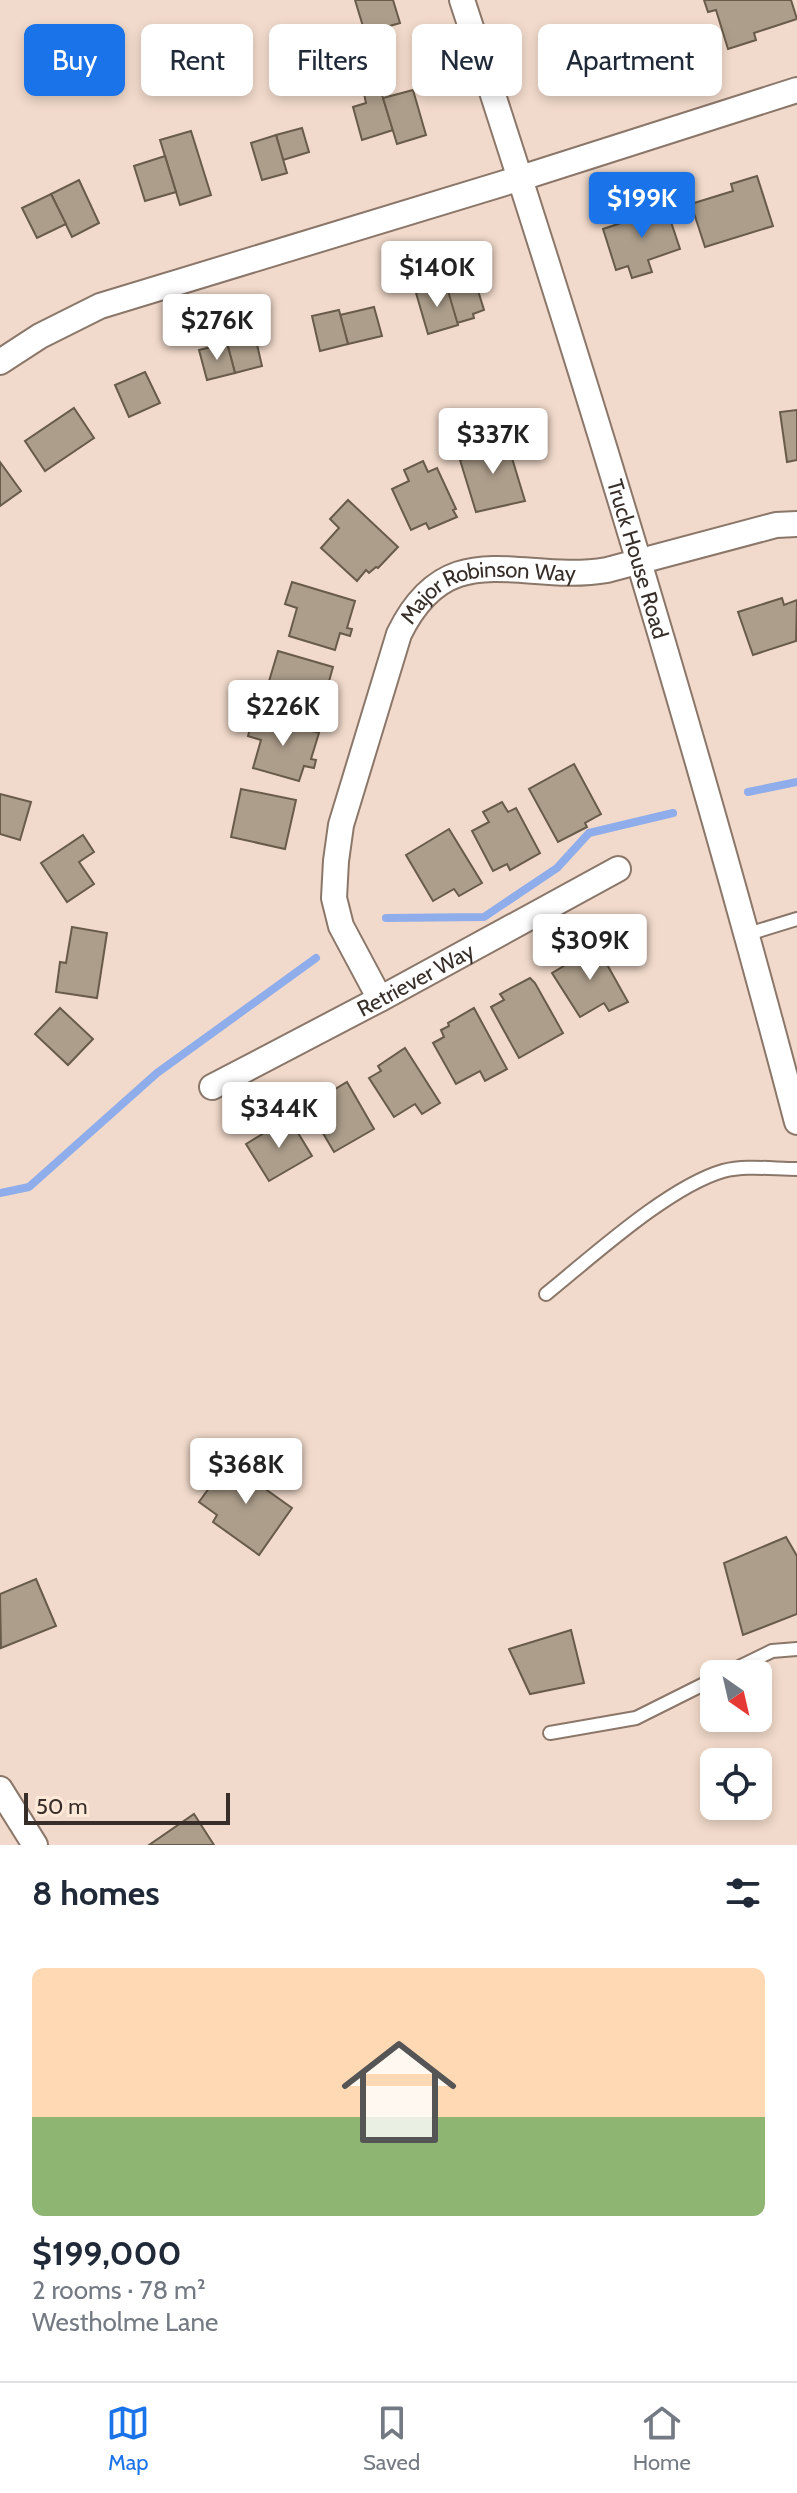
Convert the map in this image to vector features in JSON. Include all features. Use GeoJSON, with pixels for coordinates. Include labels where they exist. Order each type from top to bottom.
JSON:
{"type":"FeatureCollection","features":[{"type":"Feature","properties":{"kind":"street","name":"Truck House Road"},"geometry":{"type":"LineString","coordinates":[[462,0],[521,178],[638,562],[748,934],[797,1122]]}},
{"type":"Feature","properties":{"kind":"street"},"geometry":{"type":"LineString","coordinates":[[0,362],[40,336],[100,306],[797,90]]}},
{"type":"Feature","properties":{"kind":"street","name":"Major Robinson Way"},"geometry":{"type":"LineString","coordinates":[[380,999],[341,926],[334,898],[336,861],[341,825],[399,634],[423,595],[463,572],[483,568],[580,575],[776,525],[797,524]]}},
{"type":"Feature","properties":{"kind":"street","name":"Retriever Way"},"geometry":{"type":"LineString","coordinates":[[212,1087],[618,869]]}},
{"type":"Feature","properties":{"kind":"street"},"geometry":{"type":"LineString","coordinates":[[0,1789],[35,1845]]}},
{"type":"Feature","properties":{"kind":"lane"},"geometry":{"type":"LineString","coordinates":[[748,934],[797,919]]}},
{"type":"Feature","properties":{"kind":"lane"},"geometry":{"type":"LineString","coordinates":[[546,1294],[692,1183],[726,1170],[797,1169]]}},
{"type":"Feature","properties":{"kind":"lane"},"geometry":{"type":"LineString","coordinates":[[754,1660],[772,1651],[797,1649]]}},
{"type":"Feature","properties":{"kind":"lane"},"geometry":{"type":"LineString","coordinates":[[550,1733],[636,1718],[700,1686]]}},
{"type":"Feature","properties":{"kind":"building"},"geometry":{"type":"Polygon","coordinates":[[[355,0],[393,0],[400,23],[362,24],[355,0]]]}},
{"type":"Feature","properties":{"kind":"building"},"geometry":{"type":"Polygon","coordinates":[[[704,0],[791,0],[797,19],[754,33],[756,40],[728,49],[716,10],[708,12],[704,0]]]}},
{"type":"Feature","properties":{"kind":"building"},"geometry":{"type":"Polygon","coordinates":[[[412,90],[426,135],[397,144],[383,98],[412,90]]]}},
{"type":"Feature","properties":{"kind":"building"},"geometry":{"type":"Polygon","coordinates":[[[364,96],[382,96],[393,130],[362,140],[353,107],[366,103],[364,96]]]}},
{"type":"Feature","properties":{"kind":"building"},"geometry":{"type":"Polygon","coordinates":[[[302,128],[309,152],[283,160],[276,135],[302,128]]]}},
{"type":"Feature","properties":{"kind":"building"},"geometry":{"type":"Polygon","coordinates":[[[191,131],[211,195],[180,205],[160,140],[191,131]]]}},
{"type":"Feature","properties":{"kind":"building"},"geometry":{"type":"Polygon","coordinates":[[[276,135],[287,173],[262,180],[251,143],[276,135]]]}},
{"type":"Feature","properties":{"kind":"building"},"geometry":{"type":"Polygon","coordinates":[[[165,156],[176,192],[145,201],[134,166],[165,156]]]}},
{"type":"Feature","properties":{"kind":"building"},"geometry":{"type":"Polygon","coordinates":[[[757,176],[773,226],[705,247],[691,204],[733,191],[731,184],[757,176]]]}},
{"type":"Feature","properties":{"kind":"building"},"geometry":{"type":"Polygon","coordinates":[[[79,180],[99,223],[72,237],[51,194],[79,180]]]}},
{"type":"Feature","properties":{"kind":"building"},"geometry":{"type":"Polygon","coordinates":[[[51,194],[66,224],[37,238],[22,208],[51,194]]]}},
{"type":"Feature","properties":{"kind":"building"},"geometry":{"type":"Polygon","coordinates":[[[664,201],[680,249],[648,260],[652,272],[632,278],[628,266],[616,270],[603,229],[639,217],[637,210],[664,201]]]}},
{"type":"Feature","properties":{"kind":"building"},"geometry":{"type":"Polygon","coordinates":[[[471,268],[484,310],[473,314],[474,318],[457,323],[443,277],[471,268]]]}},
{"type":"Feature","properties":{"kind":"building"},"geometry":{"type":"Polygon","coordinates":[[[446,284],[458,325],[428,334],[416,293],[446,284]]]}},
{"type":"Feature","properties":{"kind":"building"},"geometry":{"type":"Polygon","coordinates":[[[374,307],[382,336],[348,344],[340,315],[374,307]]]}},
{"type":"Feature","properties":{"kind":"building"},"geometry":{"type":"Polygon","coordinates":[[[339,310],[348,344],[320,351],[312,316],[339,310]]]}},
{"type":"Feature","properties":{"kind":"building"},"geometry":{"type":"Polygon","coordinates":[[[255,336],[262,366],[235,373],[227,343],[255,336]]]}},
{"type":"Feature","properties":{"kind":"building"},"geometry":{"type":"Polygon","coordinates":[[[227,343],[235,373],[207,380],[199,350],[227,343]]]}},
{"type":"Feature","properties":{"kind":"building"},"geometry":{"type":"Polygon","coordinates":[[[145,372],[160,403],[129,417],[115,385],[145,372]]]}},
{"type":"Feature","properties":{"kind":"building"},"geometry":{"type":"Polygon","coordinates":[[[74,408],[94,438],[45,471],[25,441],[74,408]]]}},
{"type":"Feature","properties":{"kind":"building"},"geometry":{"type":"Polygon","coordinates":[[[797,410],[797,460],[787,462],[780,412],[797,410]]]}},
{"type":"Feature","properties":{"kind":"building"},"geometry":{"type":"Polygon","coordinates":[[[505,435],[525,501],[476,512],[460,460],[487,451],[483,441],[505,435]]]}},
{"type":"Feature","properties":{"kind":"building"},"geometry":{"type":"Polygon","coordinates":[[[423,461],[428,472],[437,468],[457,517],[429,529],[426,523],[411,530],[392,489],[409,481],[404,470],[423,461]]]}},
{"type":"Feature","properties":{"kind":"building"},"geometry":{"type":"Polygon","coordinates":[[[0,462],[21,491],[0,506],[0,462]]]}},
{"type":"Feature","properties":{"kind":"building"},"geometry":{"type":"Polygon","coordinates":[[[348,500],[398,547],[378,568],[369,573],[366,570],[357,581],[321,548],[339,528],[330,519],[348,500]]]}},
{"type":"Feature","properties":{"kind":"building"},"geometry":{"type":"Polygon","coordinates":[[[292,582],[355,601],[347,628],[352,629],[350,636],[340,633],[335,650],[289,636],[297,608],[285,604],[292,582]]]}},
{"type":"Feature","properties":{"kind":"building"},"geometry":{"type":"Polygon","coordinates":[[[782,598],[784,605],[797,600],[796,641],[753,655],[738,612],[782,598]]]}},
{"type":"Feature","properties":{"kind":"building"},"geometry":{"type":"Polygon","coordinates":[[[278,651],[333,667],[326,692],[334,694],[332,702],[323,699],[319,714],[264,698],[278,651]]]}},
{"type":"Feature","properties":{"kind":"building"},"geometry":{"type":"Polygon","coordinates":[[[254,715],[319,733],[311,759],[316,760],[314,768],[304,766],[299,781],[253,768],[261,740],[248,736],[254,715]]]}},
{"type":"Feature","properties":{"kind":"building"},"geometry":{"type":"Polygon","coordinates":[[[574,764],[601,814],[585,823],[587,827],[558,842],[529,789],[574,764]]]}},
{"type":"Feature","properties":{"kind":"building"},"geometry":{"type":"Polygon","coordinates":[[[241,789],[296,800],[285,849],[231,837],[241,789]]]}},
{"type":"Feature","properties":{"kind":"building"},"geometry":{"type":"Polygon","coordinates":[[[0,794],[31,802],[20,840],[0,834],[0,794]]]}},
{"type":"Feature","properties":{"kind":"building"},"geometry":{"type":"Polygon","coordinates":[[[502,802],[508,812],[516,808],[540,853],[510,870],[507,864],[493,871],[472,831],[489,822],[483,812],[502,802]]]}},
{"type":"Feature","properties":{"kind":"building"},"geometry":{"type":"Polygon","coordinates":[[[449,829],[482,883],[459,896],[454,889],[433,901],[406,855],[449,829]]]}},
{"type":"Feature","properties":{"kind":"building"},"geometry":{"type":"Polygon","coordinates":[[[83,835],[94,852],[79,862],[94,884],[67,902],[41,863],[83,835]]]}},
{"type":"Feature","properties":{"kind":"building"},"geometry":{"type":"Polygon","coordinates":[[[72,927],[107,933],[97,998],[56,992],[60,962],[66,963],[72,927]]]}},
{"type":"Feature","properties":{"kind":"building"},"geometry":{"type":"Polygon","coordinates":[[[595,943],[628,1002],[609,1011],[604,1003],[580,1017],[552,973],[572,961],[570,956],[595,943]]]}},
{"type":"Feature","properties":{"kind":"building"},"geometry":{"type":"Polygon","coordinates":[[[530,978],[563,1033],[519,1058],[491,1007],[504,1000],[500,994],[530,978]]]}},
{"type":"Feature","properties":{"kind":"building"},"geometry":{"type":"Polygon","coordinates":[[[60,1008],[93,1039],[68,1065],[35,1034],[60,1008]]]}},
{"type":"Feature","properties":{"kind":"building"},"geometry":{"type":"Polygon","coordinates":[[[474,1008],[507,1069],[485,1081],[480,1071],[456,1084],[433,1043],[444,1037],[441,1030],[449,1026],[448,1023],[474,1008]]]}},
{"type":"Feature","properties":{"kind":"building"},"geometry":{"type":"Polygon","coordinates":[[[405,1048],[440,1103],[422,1114],[415,1104],[394,1117],[369,1078],[381,1071],[378,1066],[405,1048]]]}},
{"type":"Feature","properties":{"kind":"building"},"geometry":{"type":"Polygon","coordinates":[[[347,1082],[374,1129],[334,1152],[307,1106],[347,1082]]]}},
{"type":"Feature","properties":{"kind":"building"},"geometry":{"type":"Polygon","coordinates":[[[289,1118],[312,1156],[269,1181],[246,1144],[289,1118]]]}},
{"type":"Feature","properties":{"kind":"building"},"geometry":{"type":"Polygon","coordinates":[[[250,1460],[273,1476],[264,1488],[292,1508],[259,1555],[213,1522],[217,1515],[199,1502],[225,1466],[238,1475],[250,1460]]]}},
{"type":"Feature","properties":{"kind":"building"},"geometry":{"type":"Polygon","coordinates":[[[786,1537],[797,1556],[797,1614],[743,1635],[724,1563],[786,1537]]]}},
{"type":"Feature","properties":{"kind":"building"},"geometry":{"type":"Polygon","coordinates":[[[36,1579],[56,1626],[1,1648],[0,1594],[36,1579]]]}},
{"type":"Feature","properties":{"kind":"building"},"geometry":{"type":"Polygon","coordinates":[[[571,1630],[584,1683],[530,1694],[509,1649],[571,1630]]]}},
{"type":"Feature","properties":{"kind":"building"},"geometry":{"type":"Polygon","coordinates":[[[194,1814],[214,1845],[149,1845],[194,1814]]]}},
{"type":"Feature","properties":{"kind":"waterway"},"geometry":{"type":"LineString","coordinates":[[748,792],[797,782]]}},
{"type":"Feature","properties":{"kind":"waterway"},"geometry":{"type":"LineString","coordinates":[[386,918],[484,917],[557,868],[589,833],[673,813]]}},
{"type":"Feature","properties":{"kind":"waterway"},"geometry":{"type":"LineString","coordinates":[[0,1193],[29,1187],[157,1073],[316,958]]}}]}
